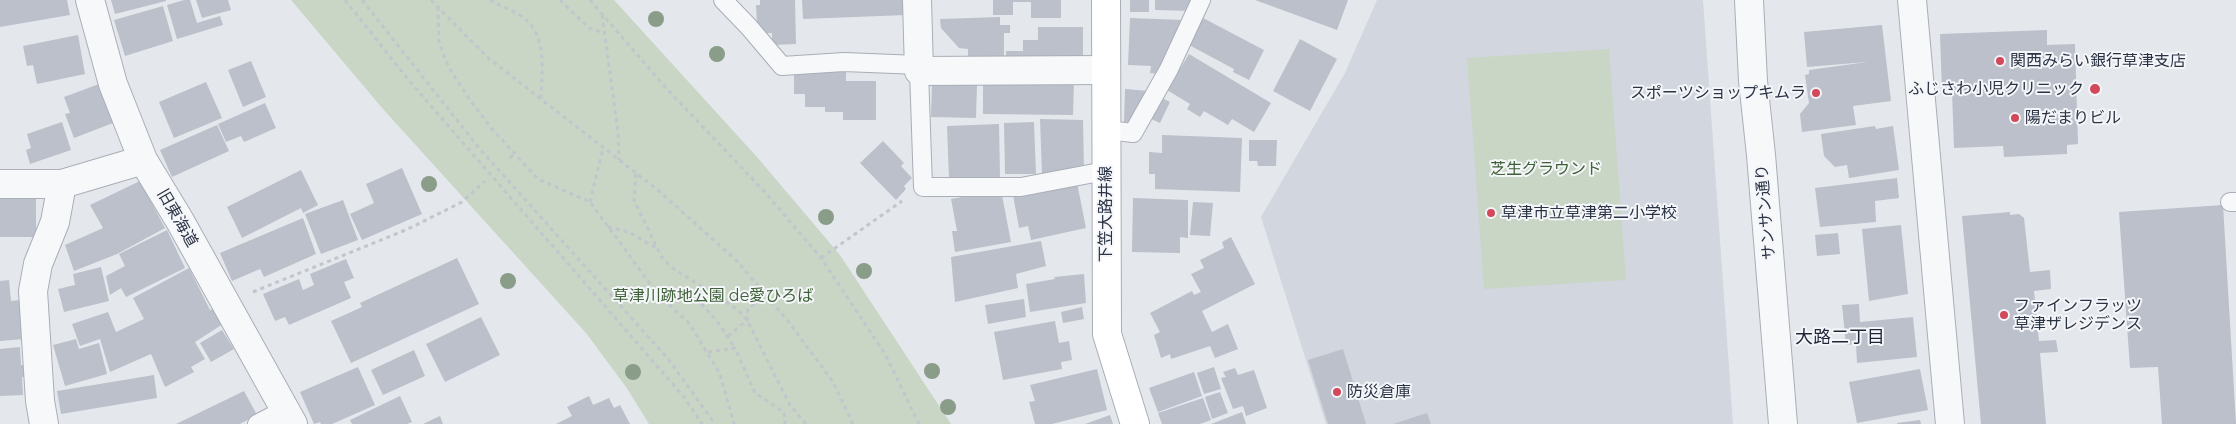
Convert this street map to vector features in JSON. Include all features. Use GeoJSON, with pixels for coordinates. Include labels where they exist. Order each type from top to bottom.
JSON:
{"type":"FeatureCollection","features":[{"type":"Feature","properties":{"kind":"main road","name":"下笠大路井線"},"geometry":{"type":"LineString","coordinates":[[1106,0],[1107,130],[1105,171],[1107,334],[1135,424]]}},
{"type":"Feature","properties":{"kind":"street","name":"旧東海道"},"geometry":{"type":"LineString","coordinates":[[90,0],[113,84],[143,160],[180,221],[289,417]]}},
{"type":"Feature","properties":{"kind":"street"},"geometry":{"type":"LineString","coordinates":[[917,0],[919,68],[1106,70]]}},
{"type":"Feature","properties":{"kind":"street","name":"サンサン通り"},"geometry":{"type":"LineString","coordinates":[[1749,0],[1753,81],[1761,155],[1783,424]]}},
{"type":"Feature","properties":{"kind":"street"},"geometry":{"type":"LineString","coordinates":[[1912,0],[1950,424]]}},
{"type":"Feature","properties":{"kind":"street"},"geometry":{"type":"LineString","coordinates":[[0,184],[62,184],[143,160]]}},
{"type":"Feature","properties":{"kind":"street"},"geometry":{"type":"LineString","coordinates":[[44,424],[39,392],[34,291],[38,264],[55,222],[62,184]]}},
{"type":"Feature","properties":{"kind":"lane"},"geometry":{"type":"LineString","coordinates":[[723,0],[782,66],[844,62],[919,68],[923,187],[1021,187],[1105,171]]}},
{"type":"Feature","properties":{"kind":"lane"},"geometry":{"type":"LineString","coordinates":[[1107,130],[1133,133],[1168,69],[1201,0]]}},
{"type":"Feature","properties":{"kind":"lane"},"geometry":{"type":"LineString","coordinates":[[257,424],[289,417]]}},
{"type":"Feature","properties":{"kind":"path"},"geometry":{"type":"LineString","coordinates":[[345,0],[411,83],[684,397],[702,424]]}},
{"type":"Feature","properties":{"kind":"path"},"geometry":{"type":"LineString","coordinates":[[362,0],[479,148],[669,360],[715,424]]}},
{"type":"Feature","properties":{"kind":"path"},"geometry":{"type":"LineString","coordinates":[[431,0],[487,57],[636,173],[738,261],[833,382],[853,424]]}},
{"type":"Feature","properties":{"kind":"path"},"geometry":{"type":"LineString","coordinates":[[490,0],[523,17],[535,30],[543,64],[541,99]]}},
{"type":"Feature","properties":{"kind":"path"},"geometry":{"type":"LineString","coordinates":[[560,0],[589,28],[604,33]]}},
{"type":"Feature","properties":{"kind":"path"},"geometry":{"type":"LineString","coordinates":[[590,0],[666,88],[763,190],[821,258],[885,354],[919,424]]}},
{"type":"Feature","properties":{"kind":"path"},"geometry":{"type":"LineString","coordinates":[[438,7],[439,43],[449,68],[481,114],[538,179],[590,202],[658,293],[689,323],[720,374],[734,424]]}},
{"type":"Feature","properties":{"kind":"path"},"geometry":{"type":"LineString","coordinates":[[602,14],[618,132],[619,161]]}},
{"type":"Feature","properties":{"kind":"path"},"geometry":{"type":"LineString","coordinates":[[590,202],[603,148]]}},
{"type":"Feature","properties":{"kind":"path"},"geometry":{"type":"LineString","coordinates":[[510,158],[515,154]]}},
{"type":"Feature","properties":{"kind":"path"},"geometry":{"type":"LineString","coordinates":[[636,173],[634,200],[656,248],[671,267],[738,310],[746,320],[790,405],[806,424]]}},
{"type":"Feature","properties":{"kind":"path"},"geometry":{"type":"LineString","coordinates":[[227,306],[278,280],[408,229],[462,202],[485,181]]}},
{"type":"Feature","properties":{"kind":"path"},"geometry":{"type":"LineString","coordinates":[[821,258],[923,187]]}},
{"type":"Feature","properties":{"kind":"path"},"geometry":{"type":"LineString","coordinates":[[607,227],[624,230],[656,248]]}},
{"type":"Feature","properties":{"kind":"path"},"geometry":{"type":"LineString","coordinates":[[658,293],[666,290],[682,291],[703,305],[728,336],[755,393],[784,412]]}},
{"type":"Feature","properties":{"kind":"path"},"geometry":{"type":"LineString","coordinates":[[728,336],[746,320],[748,309],[765,294]]}},
{"type":"Feature","properties":{"kind":"path"},"geometry":{"type":"LineString","coordinates":[[708,352],[735,348]]}},
{"type":"Feature","properties":{"kind":"path"},"geometry":{"type":"LineString","coordinates":[[785,424],[784,412],[790,405]]}},
{"type":"Feature","properties":{"kind":"shaded area","name":"草津市立草津第二小学校"},"geometry":{"type":"Polygon","coordinates":[[[1377,0],[1703,0],[1733,424],[1326,424],[1261,217],[1345,73],[1377,0]]]}},
{"type":"Feature","properties":{"kind":"green space","name":"草津川跡地公園 de愛ひろば"},"geometry":{"type":"Polygon","coordinates":[[[291,0],[614,0],[757,157],[840,255],[951,424],[649,424],[626,387],[586,333],[383,109],[291,0]]]}},
{"type":"Feature","properties":{"kind":"green space","name":"芝生グラウンド"},"geometry":{"type":"Polygon","coordinates":[[[1609,49],[1626,280],[1484,289],[1467,58],[1609,49]]]}},
{"type":"Feature","properties":{"kind":"building"},"geometry":{"type":"Polygon","coordinates":[[[0,0],[67,0],[70,15],[0,27],[0,0]]]}},
{"type":"Feature","properties":{"kind":"building"},"geometry":{"type":"Polygon","coordinates":[[[111,0],[166,0],[166,1],[115,14],[111,0]]]}},
{"type":"Feature","properties":{"kind":"building"},"geometry":{"type":"Polygon","coordinates":[[[190,0],[197,23],[220,16],[223,25],[177,39],[167,5],[190,0]]]}},
{"type":"Feature","properties":{"kind":"building"},"geometry":{"type":"Polygon","coordinates":[[[196,0],[228,0],[231,10],[202,18],[196,0]]]}},
{"type":"Feature","properties":{"kind":"building"},"geometry":{"type":"Polygon","coordinates":[[[760,0],[795,0],[796,44],[772,45],[772,33],[764,33],[757,23],[756,5],[760,5],[760,0]]]}},
{"type":"Feature","properties":{"kind":"building"},"geometry":{"type":"Polygon","coordinates":[[[802,0],[905,0],[906,15],[803,19],[802,0]]]}},
{"type":"Feature","properties":{"kind":"building"},"geometry":{"type":"Polygon","coordinates":[[[993,0],[1061,0],[1061,18],[1031,18],[1031,2],[1013,2],[1013,15],[993,15],[993,0]]]}},
{"type":"Feature","properties":{"kind":"building"},"geometry":{"type":"Polygon","coordinates":[[[1130,0],[1149,0],[1149,12],[1130,12],[1130,0]]]}},
{"type":"Feature","properties":{"kind":"building"},"geometry":{"type":"Polygon","coordinates":[[[1155,0],[1190,0],[1190,11],[1155,10],[1155,0]]]}},
{"type":"Feature","properties":{"kind":"building"},"geometry":{"type":"Polygon","coordinates":[[[1255,0],[1348,0],[1337,30],[1255,0]]]}},
{"type":"Feature","properties":{"kind":"building"},"geometry":{"type":"Polygon","coordinates":[[[163,6],[173,41],[125,56],[114,20],[163,6]]]}},
{"type":"Feature","properties":{"kind":"building"},"geometry":{"type":"Polygon","coordinates":[[[1000,17],[1000,25],[1010,25],[1010,33],[1004,33],[1004,57],[968,62],[968,49],[959,48],[941,28],[940,19],[1000,17]]]}},
{"type":"Feature","properties":{"kind":"building"},"geometry":{"type":"Polygon","coordinates":[[[1130,18],[1184,20],[1159,74],[1150,73],[1151,66],[1128,65],[1130,18]]]}},
{"type":"Feature","properties":{"kind":"building"},"geometry":{"type":"Polygon","coordinates":[[[1203,18],[1264,50],[1249,80],[1233,72],[1234,69],[1189,45],[1203,18]]]}},
{"type":"Feature","properties":{"kind":"building"},"geometry":{"type":"Polygon","coordinates":[[[1882,25],[1891,101],[1853,106],[1856,125],[1802,132],[1800,114],[1809,103],[1805,75],[1809,74],[1809,70],[1867,62],[1807,67],[1804,32],[1882,25]]]}},
{"type":"Feature","properties":{"kind":"building"},"geometry":{"type":"Polygon","coordinates":[[[1038,27],[1083,27],[1083,60],[1006,64],[1006,51],[1023,51],[1023,40],[1038,40],[1038,27]]]}},
{"type":"Feature","properties":{"kind":"building","name":"陽だまりビル"},"geometry":{"type":"Polygon","coordinates":[[[2047,30],[2047,45],[2075,44],[2078,144],[2067,145],[2067,154],[2004,157],[2003,146],[1954,148],[1952,91],[1942,91],[1940,34],[2047,30]]]}},
{"type":"Feature","properties":{"kind":"building"},"geometry":{"type":"Polygon","coordinates":[[[78,35],[85,74],[37,84],[33,65],[27,66],[23,46],[78,35]]]}},
{"type":"Feature","properties":{"kind":"building"},"geometry":{"type":"Polygon","coordinates":[[[1300,39],[1337,59],[1310,111],[1273,91],[1300,39]]]}},
{"type":"Feature","properties":{"kind":"building"},"geometry":{"type":"Polygon","coordinates":[[[1189,54],[1271,103],[1254,132],[1232,119],[1228,125],[1204,111],[1200,117],[1187,109],[1190,104],[1167,90],[1189,54]]]}},
{"type":"Feature","properties":{"kind":"building"},"geometry":{"type":"Polygon","coordinates":[[[251,61],[266,97],[243,107],[228,70],[251,61]]]}},
{"type":"Feature","properties":{"kind":"building"},"geometry":{"type":"Polygon","coordinates":[[[794,71],[846,71],[846,81],[876,81],[876,120],[843,120],[843,112],[825,112],[825,107],[805,107],[805,94],[794,94],[794,71]]]}},
{"type":"Feature","properties":{"kind":"building"},"geometry":{"type":"Polygon","coordinates":[[[983,81],[1074,81],[1073,115],[983,114],[983,81]]]}},
{"type":"Feature","properties":{"kind":"building"},"geometry":{"type":"Polygon","coordinates":[[[206,82],[222,118],[174,138],[159,102],[206,82]]]}},
{"type":"Feature","properties":{"kind":"building"},"geometry":{"type":"Polygon","coordinates":[[[932,83],[977,84],[976,118],[931,117],[932,83]]]}},
{"type":"Feature","properties":{"kind":"building"},"geometry":{"type":"Polygon","coordinates":[[[99,84],[113,123],[74,138],[65,114],[70,113],[64,97],[99,84]]]}},
{"type":"Feature","properties":{"kind":"building"},"geometry":{"type":"Polygon","coordinates":[[[1125,89],[1149,91],[1138,115],[1132,115],[1132,122],[1124,122],[1125,89]]]}},
{"type":"Feature","properties":{"kind":"building"},"geometry":{"type":"Polygon","coordinates":[[[1158,96],[1170,102],[1160,123],[1149,118],[1158,96]]]}},
{"type":"Feature","properties":{"kind":"building"},"geometry":{"type":"Polygon","coordinates":[[[265,103],[276,128],[244,142],[241,136],[226,142],[218,124],[265,103]]]}},
{"type":"Feature","properties":{"kind":"building"},"geometry":{"type":"Polygon","coordinates":[[[1040,119],[1083,120],[1084,171],[1042,175],[1040,119]]]}},
{"type":"Feature","properties":{"kind":"building"},"geometry":{"type":"Polygon","coordinates":[[[62,122],[71,150],[30,164],[26,150],[31,148],[27,134],[62,122]]]}},
{"type":"Feature","properties":{"kind":"building"},"geometry":{"type":"Polygon","coordinates":[[[1034,122],[1036,174],[1005,174],[1004,123],[1034,122]]]}},
{"type":"Feature","properties":{"kind":"building"},"geometry":{"type":"Polygon","coordinates":[[[999,124],[1000,177],[979,177],[979,185],[949,179],[947,126],[999,124]]]}},
{"type":"Feature","properties":{"kind":"building"},"geometry":{"type":"Polygon","coordinates":[[[217,125],[229,151],[172,177],[160,150],[217,125]]]}},
{"type":"Feature","properties":{"kind":"building"},"geometry":{"type":"Polygon","coordinates":[[[1875,126],[1876,129],[1893,126],[1899,170],[1849,178],[1847,165],[1835,167],[1824,156],[1821,134],[1875,126]]]}},
{"type":"Feature","properties":{"kind":"building"},"geometry":{"type":"Polygon","coordinates":[[[1162,135],[1242,138],[1240,192],[1155,189],[1155,174],[1149,174],[1149,152],[1162,153],[1162,135]]]}},
{"type":"Feature","properties":{"kind":"building"},"geometry":{"type":"Polygon","coordinates":[[[1249,140],[1277,140],[1276,166],[1258,166],[1257,161],[1249,161],[1249,140]]]}},
{"type":"Feature","properties":{"kind":"building"},"geometry":{"type":"Polygon","coordinates":[[[883,141],[904,163],[901,166],[912,178],[904,186],[906,189],[896,200],[860,163],[883,141]]]}},
{"type":"Feature","properties":{"kind":"building"},"geometry":{"type":"Polygon","coordinates":[[[402,168],[422,214],[362,240],[350,214],[374,203],[366,184],[402,168]]]}},
{"type":"Feature","properties":{"kind":"building"},"geometry":{"type":"Polygon","coordinates":[[[301,170],[318,205],[303,213],[301,208],[242,238],[227,207],[301,170]]]}},
{"type":"Feature","properties":{"kind":"building"},"geometry":{"type":"Polygon","coordinates":[[[1897,178],[1899,198],[1875,201],[1876,222],[1820,227],[1815,188],[1897,178]]]}},
{"type":"Feature","properties":{"kind":"building"},"geometry":{"type":"Polygon","coordinates":[[[140,181],[165,228],[117,254],[74,271],[65,245],[103,228],[90,205],[140,181]]]}},
{"type":"Feature","properties":{"kind":"building"},"geometry":{"type":"Polygon","coordinates":[[[1077,183],[1086,228],[1031,240],[1028,226],[1019,228],[1013,195],[1077,183]]]}},
{"type":"Feature","properties":{"kind":"building"},"geometry":{"type":"Polygon","coordinates":[[[1001,190],[1011,242],[955,252],[952,231],[957,231],[951,199],[1001,190]]]}},
{"type":"Feature","properties":{"kind":"building"},"geometry":{"type":"Polygon","coordinates":[[[0,198],[36,198],[36,237],[0,237],[0,198]]]}},
{"type":"Feature","properties":{"kind":"building"},"geometry":{"type":"Polygon","coordinates":[[[1133,198],[1188,200],[1188,238],[1180,237],[1180,253],[1132,252],[1133,198]]]}},
{"type":"Feature","properties":{"kind":"building"},"geometry":{"type":"Polygon","coordinates":[[[343,200],[358,240],[321,254],[305,214],[343,200]]]}},
{"type":"Feature","properties":{"kind":"building"},"geometry":{"type":"Polygon","coordinates":[[[1193,202],[1213,203],[1210,236],[1190,235],[1193,202]]]}},
{"type":"Feature","properties":{"kind":"building"},"geometry":{"type":"Polygon","coordinates":[[[2223,205],[2236,424],[2162,424],[2158,367],[2130,368],[2119,212],[2223,205]]]}},
{"type":"Feature","properties":{"kind":"building","name":"ファインフラッツ 草津ザレジデンス"},"geometry":{"type":"Polygon","coordinates":[[[2010,212],[2010,215],[2019,214],[2024,218],[2030,272],[2050,270],[2051,289],[2034,291],[2039,341],[2056,340],[2058,352],[2040,353],[2046,424],[1981,424],[1962,216],[2010,212]]]}},
{"type":"Feature","properties":{"kind":"building"},"geometry":{"type":"Polygon","coordinates":[[[303,218],[316,254],[264,277],[260,269],[232,281],[220,253],[303,218]]]}},
{"type":"Feature","properties":{"kind":"building"},"geometry":{"type":"Polygon","coordinates":[[[1901,225],[1908,294],[1869,301],[1862,229],[1901,225]]]}},
{"type":"Feature","properties":{"kind":"building"},"geometry":{"type":"Polygon","coordinates":[[[167,230],[185,268],[126,297],[121,288],[110,295],[106,276],[125,266],[119,254],[167,230]]]}},
{"type":"Feature","properties":{"kind":"building"},"geometry":{"type":"Polygon","coordinates":[[[1838,233],[1840,254],[1817,256],[1815,235],[1838,233]]]}},
{"type":"Feature","properties":{"kind":"building"},"geometry":{"type":"Polygon","coordinates":[[[1231,237],[1255,284],[1202,311],[1212,332],[1228,324],[1238,349],[1215,358],[1210,346],[1171,359],[1170,354],[1161,358],[1154,335],[1160,332],[1150,313],[1192,291],[1194,295],[1201,292],[1191,274],[1204,268],[1200,260],[1224,248],[1222,242],[1231,237]]]}},
{"type":"Feature","properties":{"kind":"building"},"geometry":{"type":"Polygon","coordinates":[[[1041,241],[1046,266],[1016,274],[1018,288],[955,302],[951,257],[1041,241]]]}},
{"type":"Feature","properties":{"kind":"building"},"geometry":{"type":"Polygon","coordinates":[[[457,258],[479,304],[351,363],[331,321],[362,307],[360,303],[457,258]]]}},
{"type":"Feature","properties":{"kind":"building"},"geometry":{"type":"Polygon","coordinates":[[[346,259],[354,278],[344,282],[351,298],[289,325],[285,317],[275,321],[263,294],[299,279],[303,290],[314,285],[310,274],[346,259]]]}},
{"type":"Feature","properties":{"kind":"building"},"geometry":{"type":"Polygon","coordinates":[[[101,267],[109,301],[64,312],[58,289],[75,285],[73,274],[101,267]]]}},
{"type":"Feature","properties":{"kind":"building"},"geometry":{"type":"Polygon","coordinates":[[[189,268],[210,310],[214,309],[223,324],[195,342],[205,359],[191,367],[194,372],[165,387],[151,354],[110,372],[100,339],[80,346],[72,324],[108,312],[116,332],[144,319],[133,298],[189,268]]]}},
{"type":"Feature","properties":{"kind":"building"},"geometry":{"type":"Polygon","coordinates":[[[1084,274],[1086,303],[1030,312],[1026,284],[1055,279],[1054,277],[1084,274]]]}},
{"type":"Feature","properties":{"kind":"building"},"geometry":{"type":"Polygon","coordinates":[[[9,280],[11,301],[21,300],[24,339],[0,341],[0,281],[9,280]]]}},
{"type":"Feature","properties":{"kind":"building"},"geometry":{"type":"Polygon","coordinates":[[[1024,299],[1026,317],[988,324],[985,305],[1024,299]]]}},
{"type":"Feature","properties":{"kind":"building"},"geometry":{"type":"Polygon","coordinates":[[[1859,304],[1860,322],[1913,317],[1917,357],[1857,363],[1856,344],[1846,345],[1842,305],[1859,304]]]}},
{"type":"Feature","properties":{"kind":"building"},"geometry":{"type":"Polygon","coordinates":[[[1082,307],[1084,319],[1063,323],[1061,312],[1082,307]]]}},
{"type":"Feature","properties":{"kind":"building"},"geometry":{"type":"Polygon","coordinates":[[[481,317],[500,355],[445,382],[426,344],[481,317]]]}},
{"type":"Feature","properties":{"kind":"building"},"geometry":{"type":"Polygon","coordinates":[[[1055,321],[1059,343],[1069,341],[1072,360],[1061,362],[1062,369],[1003,380],[994,332],[1055,321]]]}},
{"type":"Feature","properties":{"kind":"building"},"geometry":{"type":"Polygon","coordinates":[[[222,330],[234,349],[211,362],[200,343],[222,330]]]}},
{"type":"Feature","properties":{"kind":"building"},"geometry":{"type":"Polygon","coordinates":[[[76,339],[79,349],[99,343],[107,374],[65,386],[53,345],[76,339]]]}},
{"type":"Feature","properties":{"kind":"building"},"geometry":{"type":"Polygon","coordinates":[[[20,347],[21,365],[27,365],[27,376],[22,377],[23,395],[0,396],[0,349],[20,347]]]}},
{"type":"Feature","properties":{"kind":"building","name":"防災倉庫"},"geometry":{"type":"Polygon","coordinates":[[[1343,349],[1366,424],[1328,424],[1308,360],[1343,349]]]}},
{"type":"Feature","properties":{"kind":"building"},"geometry":{"type":"Polygon","coordinates":[[[414,350],[425,376],[383,395],[371,370],[414,350]]]}},
{"type":"Feature","properties":{"kind":"building"},"geometry":{"type":"Polygon","coordinates":[[[358,367],[375,405],[332,424],[321,424],[320,422],[314,424],[300,392],[358,367]]]}},
{"type":"Feature","properties":{"kind":"building"},"geometry":{"type":"Polygon","coordinates":[[[1214,367],[1221,389],[1204,394],[1197,373],[1214,367]]]}},
{"type":"Feature","properties":{"kind":"building"},"geometry":{"type":"Polygon","coordinates":[[[1235,368],[1238,375],[1254,370],[1267,408],[1246,416],[1243,406],[1233,409],[1221,378],[1226,377],[1223,372],[1235,368]]]}},
{"type":"Feature","properties":{"kind":"building"},"geometry":{"type":"Polygon","coordinates":[[[1097,369],[1107,410],[1052,424],[1035,424],[1029,402],[1035,401],[1030,385],[1097,369]]]}},
{"type":"Feature","properties":{"kind":"building"},"geometry":{"type":"Polygon","coordinates":[[[1920,369],[1928,410],[1857,423],[1849,382],[1920,369]]]}},
{"type":"Feature","properties":{"kind":"building"},"geometry":{"type":"Polygon","coordinates":[[[1194,372],[1202,396],[1158,412],[1149,388],[1194,372]]]}},
{"type":"Feature","properties":{"kind":"building"},"geometry":{"type":"Polygon","coordinates":[[[154,375],[157,398],[61,414],[57,391],[154,375]]]}},
{"type":"Feature","properties":{"kind":"building"},"geometry":{"type":"Polygon","coordinates":[[[244,391],[257,415],[240,424],[176,424],[244,391]]]}},
{"type":"Feature","properties":{"kind":"building"},"geometry":{"type":"Polygon","coordinates":[[[1220,392],[1228,413],[1212,419],[1205,397],[1220,392]]]}},
{"type":"Feature","properties":{"kind":"building"},"geometry":{"type":"Polygon","coordinates":[[[400,396],[412,422],[407,424],[352,424],[350,420],[400,396]]]}},
{"type":"Feature","properties":{"kind":"building"},"geometry":{"type":"Polygon","coordinates":[[[589,396],[593,405],[609,398],[614,408],[620,405],[630,424],[556,424],[572,416],[567,407],[589,396]]]}},
{"type":"Feature","properties":{"kind":"building"},"geometry":{"type":"Polygon","coordinates":[[[1203,398],[1211,420],[1200,424],[1162,424],[1158,413],[1203,398]]]}},
{"type":"Feature","properties":{"kind":"building"},"geometry":{"type":"Polygon","coordinates":[[[1242,412],[1246,424],[1211,424],[1242,412]]]}},
{"type":"Feature","properties":{"kind":"building"},"geometry":{"type":"Polygon","coordinates":[[[1427,413],[1431,424],[1393,424],[1427,413]]]}},
{"type":"Feature","properties":{"kind":"building"},"geometry":{"type":"Polygon","coordinates":[[[1110,415],[1113,424],[1085,424],[1110,415]]]}},
{"type":"Feature","properties":{"kind":"building"},"geometry":{"type":"Polygon","coordinates":[[[440,416],[443,424],[423,424],[440,416]]]}},
{"type":"Feature","properties":{"kind":"building"},"geometry":{"type":"Polygon","coordinates":[[[1920,420],[1921,424],[1897,424],[1897,423],[1920,420]]]}},
{"type":"Feature","properties":{"kind":"place","name":"関西みらい銀行草津支店"},"geometry":{"type":"Point","coordinates":[2000,61]}},
{"type":"Feature","properties":{"kind":"place","name":"ふじさわ小児クリニック"},"geometry":{"type":"Point","coordinates":[2095,89]}},
{"type":"Feature","properties":{"kind":"place","name":"スポーツショップキムラ"},"geometry":{"type":"Point","coordinates":[1816,93]}},
{"type":"Feature","properties":{"kind":"place","name":"陽だまりビル"},"geometry":{"type":"Point","coordinates":[2015,118]}},
{"type":"Feature","properties":{"kind":"place","name":"草津市立草津第二小学校"},"geometry":{"type":"Point","coordinates":[1491,213]}},
{"type":"Feature","properties":{"kind":"place","name":"ファインフラッツ 草津ザレジデンス"},"geometry":{"type":"Point","coordinates":[2004,315]}},
{"type":"Feature","properties":{"kind":"place","name":"防災倉庫"},"geometry":{"type":"Point","coordinates":[1337,392]}},
{"type":"Feature","properties":{"kind":"district","name":"大路二丁目"},"geometry":{"type":"Point","coordinates":[1840,338]}}]}
